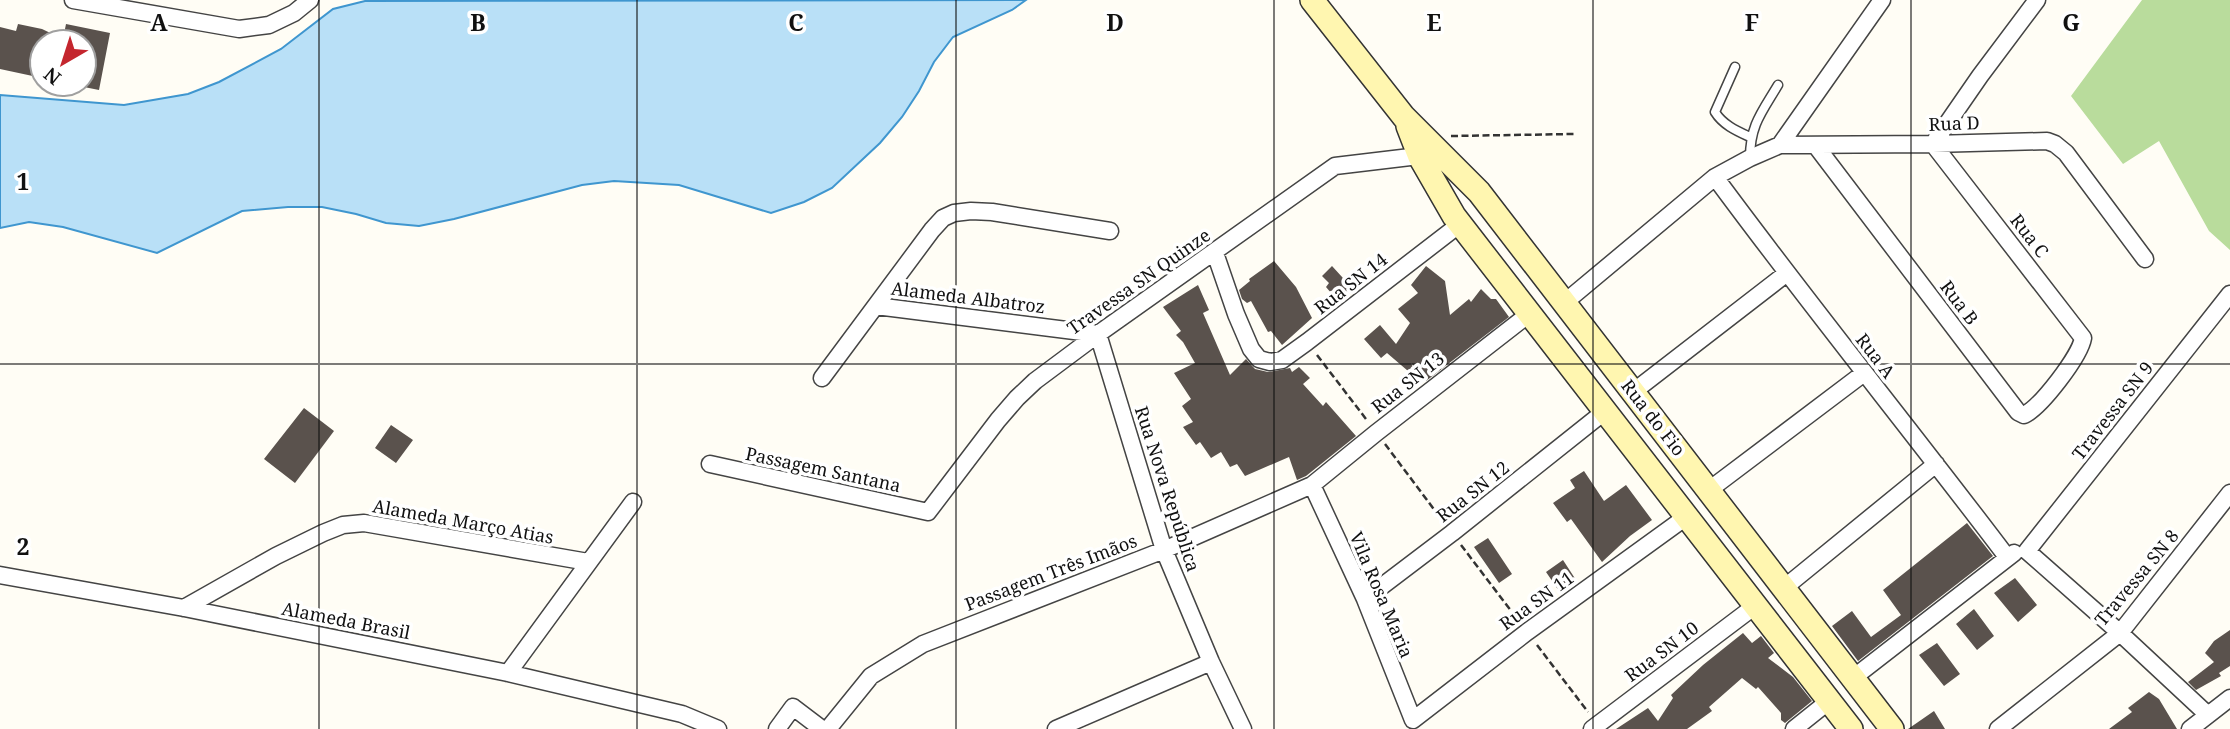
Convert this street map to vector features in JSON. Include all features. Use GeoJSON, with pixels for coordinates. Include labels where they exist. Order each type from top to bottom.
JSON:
{"type":"FeatureCollection","features":[{"type":"Feature","properties":{"kind":"street"},"geometry":{"type":"LineString","coordinates":[[73,0],[239,29],[269,25],[294,13],[310,0]]}},
{"type":"Feature","properties":{"kind":"street","name":"Rua do Fio"},"geometry":{"type":"LineString","coordinates":[[1312,0],[1404,117],[1479,192],[1892,729]]}},
{"type":"Feature","properties":{"kind":"street"},"geometry":{"type":"LineString","coordinates":[[1780,145],[1882,0]]}},
{"type":"Feature","properties":{"kind":"street"},"geometry":{"type":"LineString","coordinates":[[1933,144],[2037,0]]}},
{"type":"Feature","properties":{"kind":"street","name":"Rua D"},"geometry":{"type":"LineString","coordinates":[[1716,177],[1780,145],[2047,141],[2066,153],[2145,259]]}},
{"type":"Feature","properties":{"kind":"street","name":"Rua C"},"geometry":{"type":"LineString","coordinates":[[1933,144],[2083,338],[2078,354]]}},
{"type":"Feature","properties":{"kind":"street","name":"Rua B"},"geometry":{"type":"LineString","coordinates":[[1816,146],[2018,412],[2024,415],[2035,409],[2078,354]]}},
{"type":"Feature","properties":{"kind":"street","name":"Rua do Fio"},"geometry":{"type":"LineString","coordinates":[[1434,148],[1460,224],[1851,729]]}},
{"type":"Feature","properties":{"kind":"street","name":"Travessa SN Quinze"},"geometry":{"type":"LineString","coordinates":[[928,512],[1017,398],[1044,373],[1098,334],[1335,166],[1434,148]]}},
{"type":"Feature","properties":{"kind":"street"},"geometry":{"type":"LineString","coordinates":[[1564,303],[1716,177]]}},
{"type":"Feature","properties":{"kind":"street","name":"Rua A"},"geometry":{"type":"LineString","coordinates":[[1716,177],[1787,274],[2007,557]]}},
{"type":"Feature","properties":{"kind":"street"},"geometry":{"type":"LineString","coordinates":[[822,378],[943,218],[954,213],[992,212],[1110,231]]}},
{"type":"Feature","properties":{"kind":"street","name":"Rua SN 14"},"geometry":{"type":"LineString","coordinates":[[1214,253],[1251,349],[1259,359],[1270,362],[1282,360],[1460,224]]}},
{"type":"Feature","properties":{"kind":"street"},"geometry":{"type":"LineString","coordinates":[[1633,392],[1787,274]]}},
{"type":"Feature","properties":{"kind":"street","name":"Travessa SN 9"},"geometry":{"type":"LineString","coordinates":[[2027,551],[2230,294]]}},
{"type":"Feature","properties":{"kind":"street","name":"Alameda Albatroz"},"geometry":{"type":"LineString","coordinates":[[876,306],[1098,334]]}},
{"type":"Feature","properties":{"kind":"street","name":"Rua SN 13"},"geometry":{"type":"LineString","coordinates":[[1312,485],[1529,314]]}},
{"type":"Feature","properties":{"kind":"street","name":"Rua Nova República"},"geometry":{"type":"LineString","coordinates":[[1098,334],[1164,550],[1211,662],[1243,729]]}},
{"type":"Feature","properties":{"kind":"street"},"geometry":{"type":"LineString","coordinates":[[1709,490],[1864,373]]}},
{"type":"Feature","properties":{"kind":"street","name":"Rua SN 12"},"geometry":{"type":"LineString","coordinates":[[1365,599],[1604,412]]}},
{"type":"Feature","properties":{"kind":"street","name":"Passagem Santana"},"geometry":{"type":"LineString","coordinates":[[710,464],[928,512]]}},
{"type":"Feature","properties":{"kind":"street"},"geometry":{"type":"LineString","coordinates":[[1784,589],[1936,464]]}},
{"type":"Feature","properties":{"kind":"street","name":"Passagem Três Imãos"},"geometry":{"type":"LineString","coordinates":[[825,729],[871,676],[923,644],[1164,550],[1312,485]]}},
{"type":"Feature","properties":{"kind":"street","name":"Vila Rosa Maria"},"geometry":{"type":"LineString","coordinates":[[1312,485],[1365,599],[1413,720]]}},
{"type":"Feature","properties":{"kind":"street","name":"Travessa SN 8"},"geometry":{"type":"LineString","coordinates":[[1998,729],[2120,633],[2230,493]]}},
{"type":"Feature","properties":{"kind":"street"},"geometry":{"type":"LineString","coordinates":[[508,673],[634,502]]}},
{"type":"Feature","properties":{"kind":"street","name":"Rua SN 11"},"geometry":{"type":"LineString","coordinates":[[1413,720],[1527,632],[1686,517]]}},
{"type":"Feature","properties":{"kind":"street","name":"Alameda Março Atias"},"geometry":{"type":"LineString","coordinates":[[184,608],[276,555],[343,525],[364,523],[588,562]]}},
{"type":"Feature","properties":{"kind":"street"},"geometry":{"type":"LineString","coordinates":[[1853,678],[2007,557],[2025,550],[2208,715]]}},
{"type":"Feature","properties":{"kind":"street","name":"Alameda Brasil"},"geometry":{"type":"LineString","coordinates":[[0,575],[184,608],[508,673],[679,722],[718,729]]}},
{"type":"Feature","properties":{"kind":"street","name":"Rua SN 10"},"geometry":{"type":"LineString","coordinates":[[1592,729],[1755,606]]}},
{"type":"Feature","properties":{"kind":"street"},"geometry":{"type":"LineString","coordinates":[[1777,635],[1796,631],[1805,615]]}},
{"type":"Feature","properties":{"kind":"street"},"geometry":{"type":"LineString","coordinates":[[1800,664],[1802,657],[1811,648],[1827,644]]}},
{"type":"Feature","properties":{"kind":"street"},"geometry":{"type":"LineString","coordinates":[[1056,729],[1211,662]]}},
{"type":"Feature","properties":{"kind":"street"},"geometry":{"type":"LineString","coordinates":[[2190,729],[2230,698]]}},
{"type":"Feature","properties":{"kind":"street"},"geometry":{"type":"LineString","coordinates":[[1794,729],[1829,701]]}},
{"type":"Feature","properties":{"kind":"street"},"geometry":{"type":"LineString","coordinates":[[777,729],[793,707],[825,729]]}},
{"type":"Feature","properties":{"kind":"lane"},"geometry":{"type":"LineString","coordinates":[[1735,67],[1715,113],[1730,127],[1750,138]]}},
{"type":"Feature","properties":{"kind":"lane"},"geometry":{"type":"LineString","coordinates":[[1750,158],[1750,138],[1755,123],[1777,85]]}},
{"type":"Feature","properties":{"kind":"path"},"geometry":{"type":"LineString","coordinates":[[1434,148],[1574,134]]}},
{"type":"Feature","properties":{"kind":"green space"},"geometry":{"type":"Polygon","coordinates":[[[2142,0],[2230,0],[2230,250],[2209,231],[2159,141],[2123,164],[2071,96],[2142,0]]]}},
{"type":"Feature","properties":{"kind":"water"},"geometry":{"type":"Polygon","coordinates":[[[1026,0],[1012,10],[953,37],[934,62],[902,117],[880,143],[832,188],[804,202],[771,213],[679,185],[614,181],[582,185],[419,226],[386,223],[322,207],[242,211],[157,253],[63,227],[29,222],[0,228],[0,95],[124,105],[188,94],[219,82],[281,49],[333,9],[365,1],[1026,0]]]}},
{"type":"Feature","properties":{"kind":"building"},"geometry":{"type":"Polygon","coordinates":[[[18,24],[37,28],[28,28],[28,75],[0,69],[0,27],[16,31],[18,24]]]}},
{"type":"Feature","properties":{"kind":"building"},"geometry":{"type":"Polygon","coordinates":[[[66,24],[86,28],[65,28],[66,24]]]}},
{"type":"Feature","properties":{"kind":"building"},"geometry":{"type":"Polygon","coordinates":[[[98,31],[110,33],[98,90],[98,31]]]}},
{"type":"Feature","properties":{"kind":"building"},"geometry":{"type":"Polygon","coordinates":[[[1274,261],[1296,287],[1312,318],[1282,345],[1271,331],[1268,332],[1251,301],[1247,303],[1242,299],[1239,290],[1274,261]]]}},
{"type":"Feature","properties":{"kind":"building"},"geometry":{"type":"Polygon","coordinates":[[[1332,266],[1353,289],[1346,297],[1337,300],[1326,287],[1329,283],[1322,276],[1332,266]]]}},
{"type":"Feature","properties":{"kind":"building"},"geometry":{"type":"Polygon","coordinates":[[[1426,266],[1445,281],[1450,315],[1469,299],[1471,302],[1481,289],[1491,299],[1496,299],[1509,317],[1426,381],[1411,363],[1413,367],[1408,371],[1387,353],[1381,358],[1364,339],[1380,325],[1396,344],[1410,323],[1398,309],[1418,293],[1411,285],[1426,266]]]}},
{"type":"Feature","properties":{"kind":"building"},"geometry":{"type":"Polygon","coordinates":[[[1198,285],[1209,310],[1203,313],[1230,375],[1246,359],[1255,369],[1268,372],[1290,368],[1292,372],[1299,367],[1310,378],[1303,384],[1323,406],[1326,402],[1356,436],[1306,476],[1297,480],[1289,457],[1245,476],[1237,464],[1230,467],[1221,452],[1211,458],[1200,442],[1196,445],[1183,427],[1193,422],[1182,406],[1191,399],[1174,373],[1195,363],[1176,335],[1181,331],[1163,307],[1198,285]]]}},
{"type":"Feature","properties":{"kind":"building"},"geometry":{"type":"Polygon","coordinates":[[[304,408],[334,431],[295,483],[264,459],[304,408]]]}},
{"type":"Feature","properties":{"kind":"building"},"geometry":{"type":"Polygon","coordinates":[[[391,425],[413,440],[396,463],[375,448],[391,425]]]}},
{"type":"Feature","properties":{"kind":"building"},"geometry":{"type":"Polygon","coordinates":[[[1584,471],[1604,501],[1626,485],[1652,520],[1602,562],[1571,519],[1567,522],[1553,503],[1575,488],[1570,480],[1584,471]]]}},
{"type":"Feature","properties":{"kind":"building"},"geometry":{"type":"Polygon","coordinates":[[[1967,523],[1993,556],[1858,661],[1832,626],[1852,611],[1871,637],[1901,615],[1883,590],[1967,523]]]}},
{"type":"Feature","properties":{"kind":"building"},"geometry":{"type":"Polygon","coordinates":[[[1488,538],[1512,574],[1499,583],[1474,547],[1488,538]]]}},
{"type":"Feature","properties":{"kind":"building"},"geometry":{"type":"Polygon","coordinates":[[[1563,560],[1576,580],[1559,591],[1546,572],[1563,560]]]}},
{"type":"Feature","properties":{"kind":"building"},"geometry":{"type":"Polygon","coordinates":[[[2015,578],[2037,605],[2018,622],[1994,593],[2015,578]]]}},
{"type":"Feature","properties":{"kind":"building"},"geometry":{"type":"Polygon","coordinates":[[[1974,609],[1994,636],[1977,650],[1956,624],[1974,609]]]}},
{"type":"Feature","properties":{"kind":"building"},"geometry":{"type":"Polygon","coordinates":[[[2230,630],[2230,666],[2219,673],[2221,676],[2196,690],[2188,682],[2214,662],[2205,653],[2214,641],[2230,630]]]}},
{"type":"Feature","properties":{"kind":"building"},"geometry":{"type":"Polygon","coordinates":[[[1743,633],[1752,643],[1761,636],[1774,653],[1768,658],[1793,677],[1812,701],[1785,723],[1781,720],[1781,713],[1758,687],[1756,689],[1742,678],[1709,707],[1712,711],[1687,729],[1616,729],[1648,708],[1658,721],[1673,698],[1671,695],[1743,633]]]}},
{"type":"Feature","properties":{"kind":"building"},"geometry":{"type":"Polygon","coordinates":[[[1937,643],[1960,674],[1944,686],[1919,655],[1937,643]]]}},
{"type":"Feature","properties":{"kind":"building"},"geometry":{"type":"Polygon","coordinates":[[[2149,692],[2159,699],[2177,729],[2109,729],[2132,712],[2128,708],[2149,692]]]}},
{"type":"Feature","properties":{"kind":"building"},"geometry":{"type":"Polygon","coordinates":[[[1934,711],[1945,729],[1908,729],[1934,711]]]}}]}
